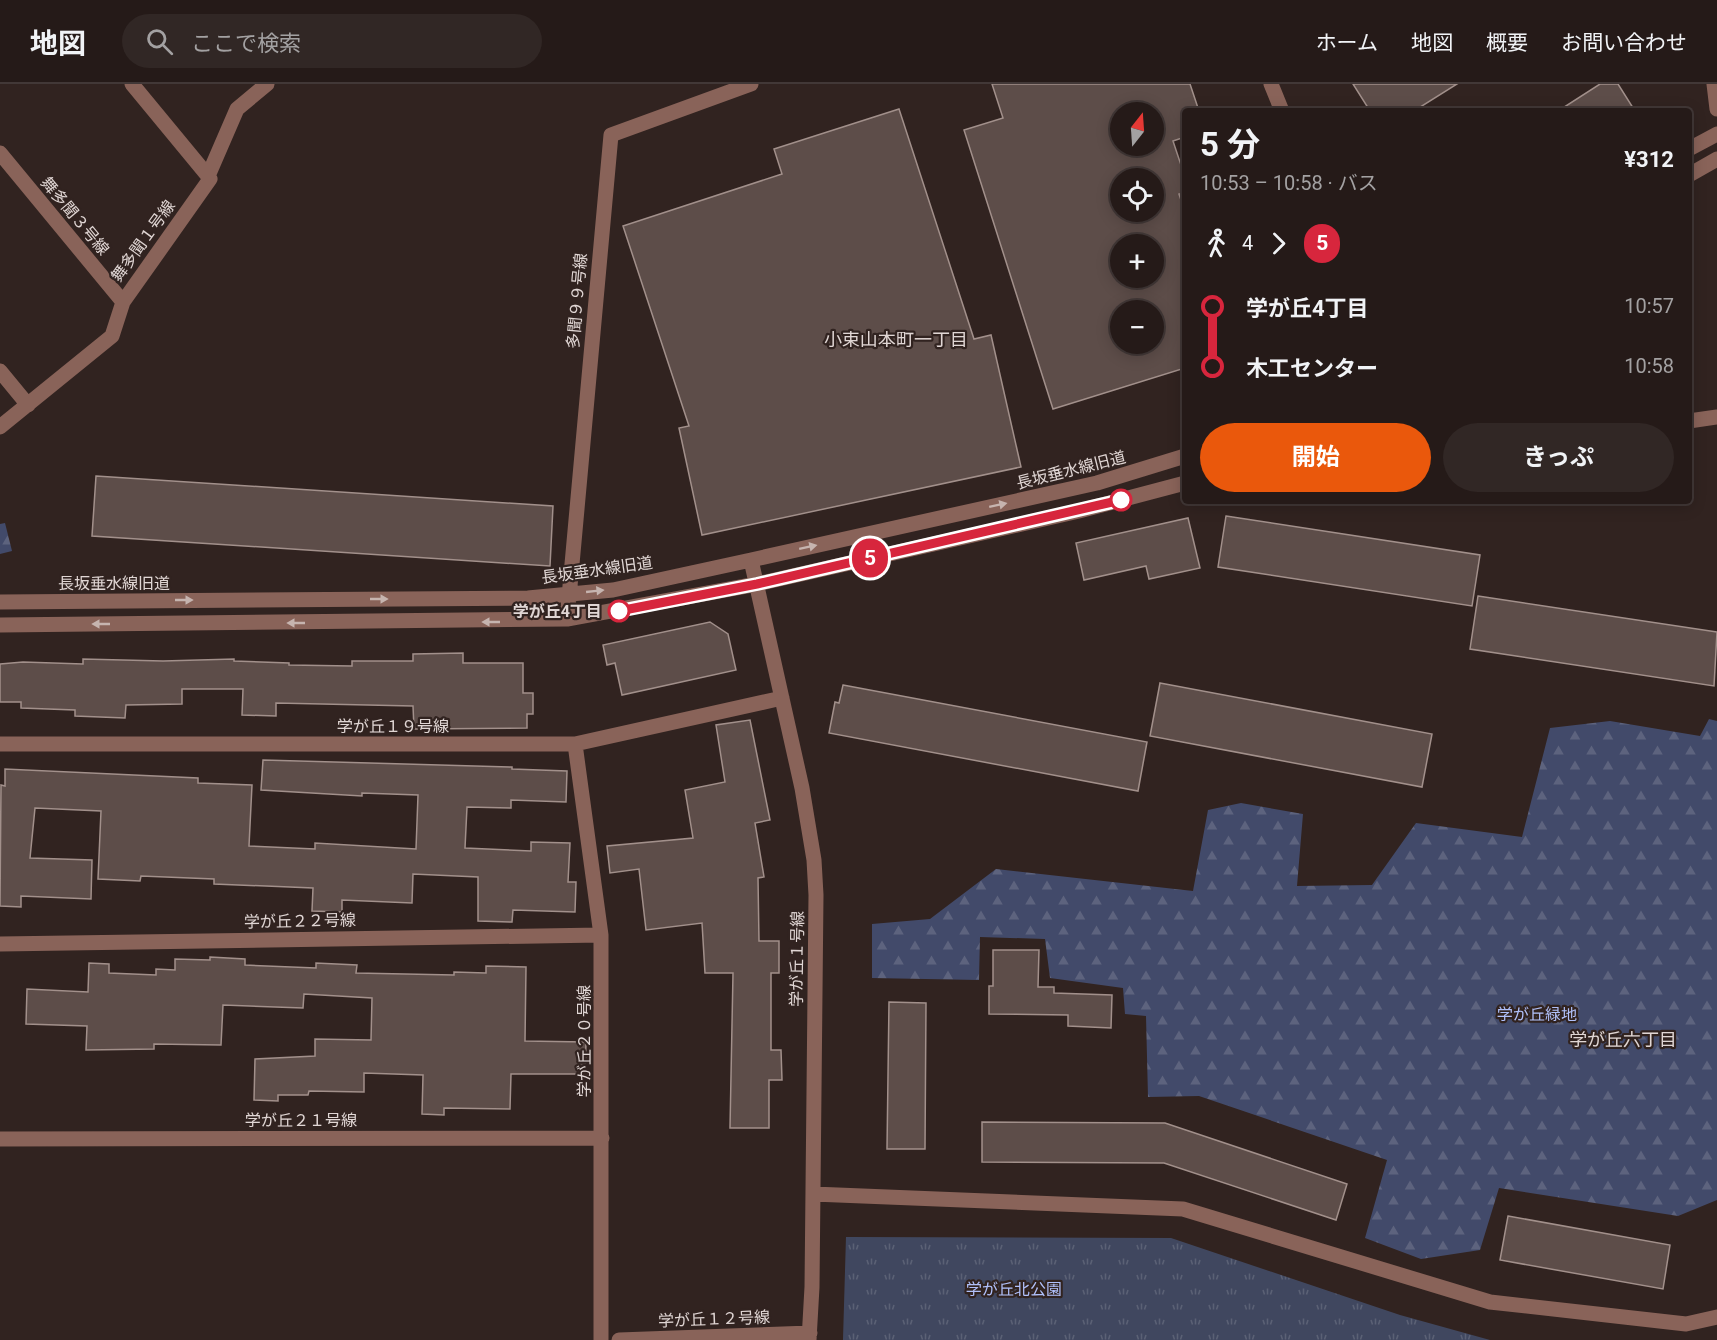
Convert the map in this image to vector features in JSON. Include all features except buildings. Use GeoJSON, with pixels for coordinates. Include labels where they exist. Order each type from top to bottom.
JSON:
{"type":"FeatureCollection","features":[{"type":"Feature","properties":{"kind":"street"},"geometry":{"type":"LineString","coordinates":[[132,84],[208,176]]}},
{"type":"Feature","properties":{"kind":"street","name":"舞多聞１号線"},"geometry":{"type":"LineString","coordinates":[[0,427],[112,336],[123,302],[210,179],[208,176],[237,109],[267,84]]}},
{"type":"Feature","properties":{"kind":"street","name":"多聞９９号線"},"geometry":{"type":"LineString","coordinates":[[567,620],[611,135],[751,84]]}},
{"type":"Feature","properties":{"kind":"street"},"geometry":{"type":"LineString","coordinates":[[1270,84],[1281,108]]}},
{"type":"Feature","properties":{"kind":"street"},"geometry":{"type":"LineString","coordinates":[[1714,84],[1717,109]]}},
{"type":"Feature","properties":{"kind":"street"},"geometry":{"type":"LineString","coordinates":[[1692,147],[1717,134]]}},
{"type":"Feature","properties":{"kind":"street","name":"舞多聞３号線"},"geometry":{"type":"LineString","coordinates":[[0,153],[123,302]]}},
{"type":"Feature","properties":{"kind":"street"},"geometry":{"type":"LineString","coordinates":[[1692,173],[1717,159]]}},
{"type":"Feature","properties":{"kind":"street"},"geometry":{"type":"LineString","coordinates":[[0,371],[28,405]]}},
{"type":"Feature","properties":{"kind":"street"},"geometry":{"type":"LineString","coordinates":[[1692,421],[1717,417]]}},
{"type":"Feature","properties":{"kind":"street","name":"長坂垂水線旧道"},"geometry":{"type":"LineString","coordinates":[[0,602],[528,598],[613,590],[1097,483],[1182,457]]}},
{"type":"Feature","properties":{"kind":"street"},"geometry":{"type":"LineString","coordinates":[[0,625],[567,620],[757,584],[1068,514],[1182,484]]}},
{"type":"Feature","properties":{"kind":"street","name":"学が丘１号線"},"geometry":{"type":"LineString","coordinates":[[751,560],[802,788],[814,872],[810,1337]]}},
{"type":"Feature","properties":{"kind":"street","name":"学が丘１９号線"},"geometry":{"type":"LineString","coordinates":[[0,744],[575,744],[782,698]]}},
{"type":"Feature","properties":{"kind":"street","name":"学が丘２０号線"},"geometry":{"type":"LineString","coordinates":[[575,744],[601,935],[601,1340]]}},
{"type":"Feature","properties":{"kind":"street","name":"学が丘２２号線"},"geometry":{"type":"LineString","coordinates":[[0,944],[601,935]]}},
{"type":"Feature","properties":{"kind":"street","name":"学が丘２１号線"},"geometry":{"type":"LineString","coordinates":[[0,1139],[602,1138]]}},
{"type":"Feature","properties":{"kind":"street"},"geometry":{"type":"LineString","coordinates":[[813,1194],[1183,1209],[1490,1302],[1686,1324],[1717,1317]]}},
{"type":"Feature","properties":{"kind":"street","name":"学が丘１２号線"},"geometry":{"type":"LineString","coordinates":[[620,1340],[810,1337]]}},
{"type":"Feature","properties":{"kind":"green space"},"geometry":{"type":"Polygon","coordinates":[[[5,523],[12,551],[0,554],[0,524],[5,523]]]}},
{"type":"Feature","properties":{"kind":"green space","name":"学が丘緑地"},"geometry":{"type":"Polygon","coordinates":[[[1709,719],[1717,721],[1717,1200],[1678,1216],[1499,1188],[1480,1250],[1421,1259],[1365,1238],[1387,1160],[1199,1096],[1148,1097],[1146,1016],[1125,1014],[1123,988],[1050,978],[1045,939],[980,937],[979,980],[872,978],[872,924],[930,919],[996,869],[1193,891],[1208,810],[1241,803],[1303,814],[1297,886],[1372,885],[1416,823],[1522,837],[1550,728],[1610,721],[1700,736],[1709,719]]]}},
{"type":"Feature","properties":{"kind":"green space","name":"学が丘北公園"},"geometry":{"type":"Polygon","coordinates":[[[846,1237],[1171,1238],[1400,1315],[1490,1340],[843,1340],[846,1237]]]}},
{"type":"Feature","properties":{"kind":"bus line","name":"5"},"geometry":{"type":"LineString","coordinates":[[619,611],[757,584],[1121,500]]}},
{"type":"Feature","properties":{"kind":"place","name":"学が丘4丁目"},"geometry":{"type":"Point","coordinates":[619,611]}},
{"type":"Feature","properties":{"kind":"district","name":"小束山本町一丁目"},"geometry":{"type":"Point","coordinates":[896,339]}},
{"type":"Feature","properties":{"kind":"district","name":"学が丘六丁目"},"geometry":{"type":"Point","coordinates":[1623,1039]}}]}
